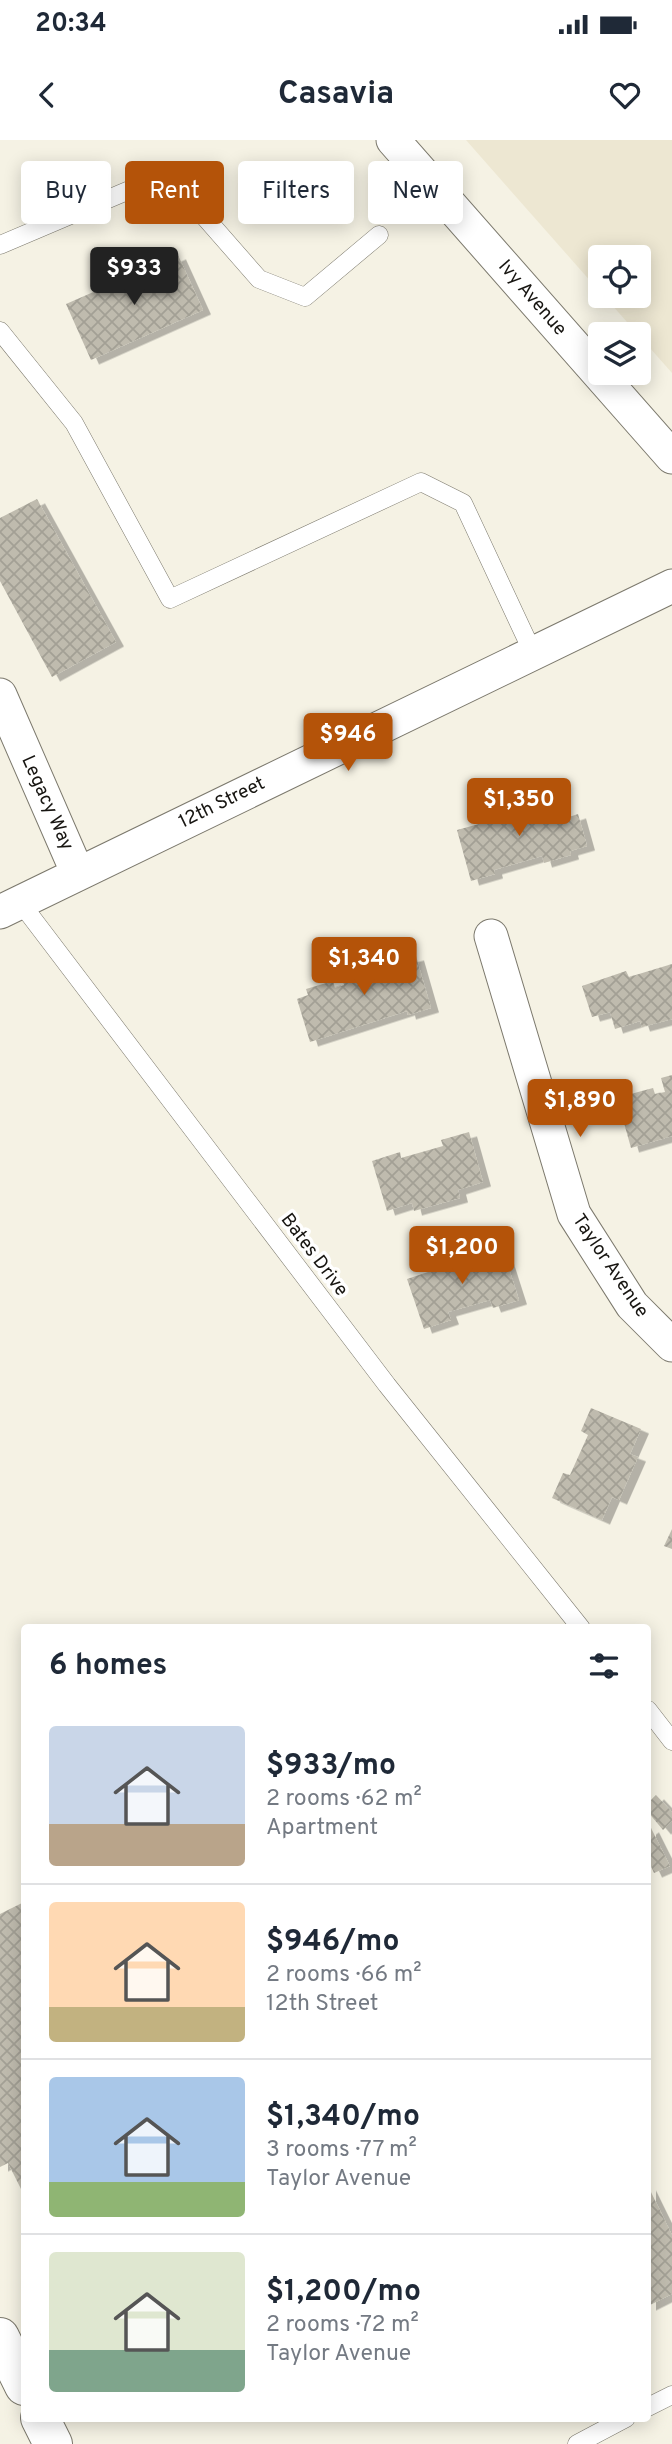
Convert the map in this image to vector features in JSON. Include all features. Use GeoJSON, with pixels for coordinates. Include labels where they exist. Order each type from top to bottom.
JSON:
{"type":"FeatureCollection","features":[{"type":"Feature","properties":{"kind":"street","name":"Ivy Avenue"},"geometry":{"type":"LineString","coordinates":[[393,140],[672,457]]}},
{"type":"Feature","properties":{"kind":"street","name":"12th Street"},"geometry":{"type":"LineString","coordinates":[[10,907],[672,586]]}},
{"type":"Feature","properties":{"kind":"street","name":"Legacy Way"},"geometry":{"type":"LineString","coordinates":[[0,695],[78,874]]}},
{"type":"Feature","properties":{"kind":"street","name":"Taylor Avenue"},"geometry":{"type":"LineString","coordinates":[[491,936],[574,1214],[632,1305],[672,1345]]}},
{"type":"Feature","properties":{"kind":"street"},"geometry":{"type":"LineString","coordinates":[[0,2337],[21,2380]]}},
{"type":"Feature","properties":{"kind":"street"},"geometry":{"type":"LineString","coordinates":[[42,2422],[53,2444]]}},
{"type":"Feature","properties":{"kind":"lane"},"geometry":{"type":"LineString","coordinates":[[0,245],[167,174],[259,279],[305,297],[379,235]]}},
{"type":"Feature","properties":{"kind":"lane"},"geometry":{"type":"LineString","coordinates":[[0,331],[74,424],[170,599],[421,482],[463,503],[533,653]]}},
{"type":"Feature","properties":{"kind":"lane","name":"Bates Drive"},"geometry":{"type":"LineString","coordinates":[[10,907],[578,1624]]}},
{"type":"Feature","properties":{"kind":"lane"},"geometry":{"type":"LineString","coordinates":[[651,1714],[672,1741]]}},
{"type":"Feature","properties":{"kind":"lane"},"geometry":{"type":"LineString","coordinates":[[651,2406],[672,2395]]}},
{"type":"Feature","properties":{"kind":"lane"},"geometry":{"type":"LineString","coordinates":[[577,2444],[618,2422]]}},
{"type":"Feature","properties":{"kind":"shaded area"},"geometry":{"type":"Polygon","coordinates":[[[466,140],[672,140],[672,373],[651,349],[651,322],[627,322],[615,308],[651,308],[651,245],[588,245],[588,278],[466,140]]]}},
{"type":"Feature","properties":{"kind":"building"},"geometry":{"type":"Polygon","coordinates":[[[178,255],[203,310],[91,360],[66,304],[178,255]]]}},
{"type":"Feature","properties":{"kind":"building"},"geometry":{"type":"Polygon","coordinates":[[[37,499],[116,642],[52,677],[0,581],[0,518],[37,499]]]}},
{"type":"Feature","properties":{"kind":"building"},"geometry":{"type":"Polygon","coordinates":[[[555,801],[560,820],[578,814],[587,846],[570,851],[571,855],[544,863],[542,856],[494,870],[495,874],[471,881],[457,830],[479,824],[477,818],[528,803],[530,809],[555,801]]]}},
{"type":"Feature","properties":{"kind":"building"},"geometry":{"type":"Polygon","coordinates":[[[416,956],[431,1008],[408,1015],[407,1011],[310,1042],[297,999],[308,995],[306,989],[333,981],[335,988],[344,985],[340,972],[392,957],[394,962],[416,956]]]}},
{"type":"Feature","properties":{"kind":"building"},"geometry":{"type":"Polygon","coordinates":[[[672,964],[672,1019],[642,1027],[640,1021],[615,1029],[610,1012],[592,1017],[582,986],[626,971],[629,977],[672,964]]]}},
{"type":"Feature","properties":{"kind":"building"},"geometry":{"type":"Polygon","coordinates":[[[672,1075],[672,1136],[631,1148],[619,1105],[629,1102],[627,1095],[653,1088],[655,1094],[665,1092],[661,1078],[672,1075]]]}},
{"type":"Feature","properties":{"kind":"building"},"geometry":{"type":"Polygon","coordinates":[[[469,1132],[483,1182],[458,1190],[460,1198],[414,1211],[412,1203],[387,1211],[372,1161],[400,1152],[401,1158],[443,1146],[441,1140],[469,1132]]]}},
{"type":"Feature","properties":{"kind":"building"},"geometry":{"type":"Polygon","coordinates":[[[478,1250],[480,1258],[503,1250],[519,1300],[493,1308],[490,1300],[448,1312],[451,1320],[424,1329],[407,1279],[431,1271],[429,1264],[478,1250]]]}},
{"type":"Feature","properties":{"kind":"building"},"geometry":{"type":"Polygon","coordinates":[[[591,1408],[641,1429],[630,1454],[638,1457],[619,1500],[612,1497],[602,1520],[552,1498],[563,1473],[570,1475],[588,1435],[581,1431],[591,1408]]]}},
{"type":"Feature","properties":{"kind":"building"},"geometry":{"type":"Polygon","coordinates":[[[672,1529],[672,1549],[664,1546],[672,1529]]]}},
{"type":"Feature","properties":{"kind":"building"},"geometry":{"type":"Polygon","coordinates":[[[656,1795],[672,1812],[672,1821],[663,1830],[651,1816],[651,1800],[656,1795]]]}},
{"type":"Feature","properties":{"kind":"building"},"geometry":{"type":"Polygon","coordinates":[[[651,1828],[670,1866],[654,1873],[651,1866],[651,1828]]]}},
{"type":"Feature","properties":{"kind":"building"},"geometry":{"type":"Polygon","coordinates":[[[21,1904],[21,2189],[8,2163],[0,2167],[0,1914],[21,1904]]]}},
{"type":"Feature","properties":{"kind":"building"},"geometry":{"type":"Polygon","coordinates":[[[651,2192],[672,2235],[672,2294],[651,2304],[651,2192]]]}}]}
